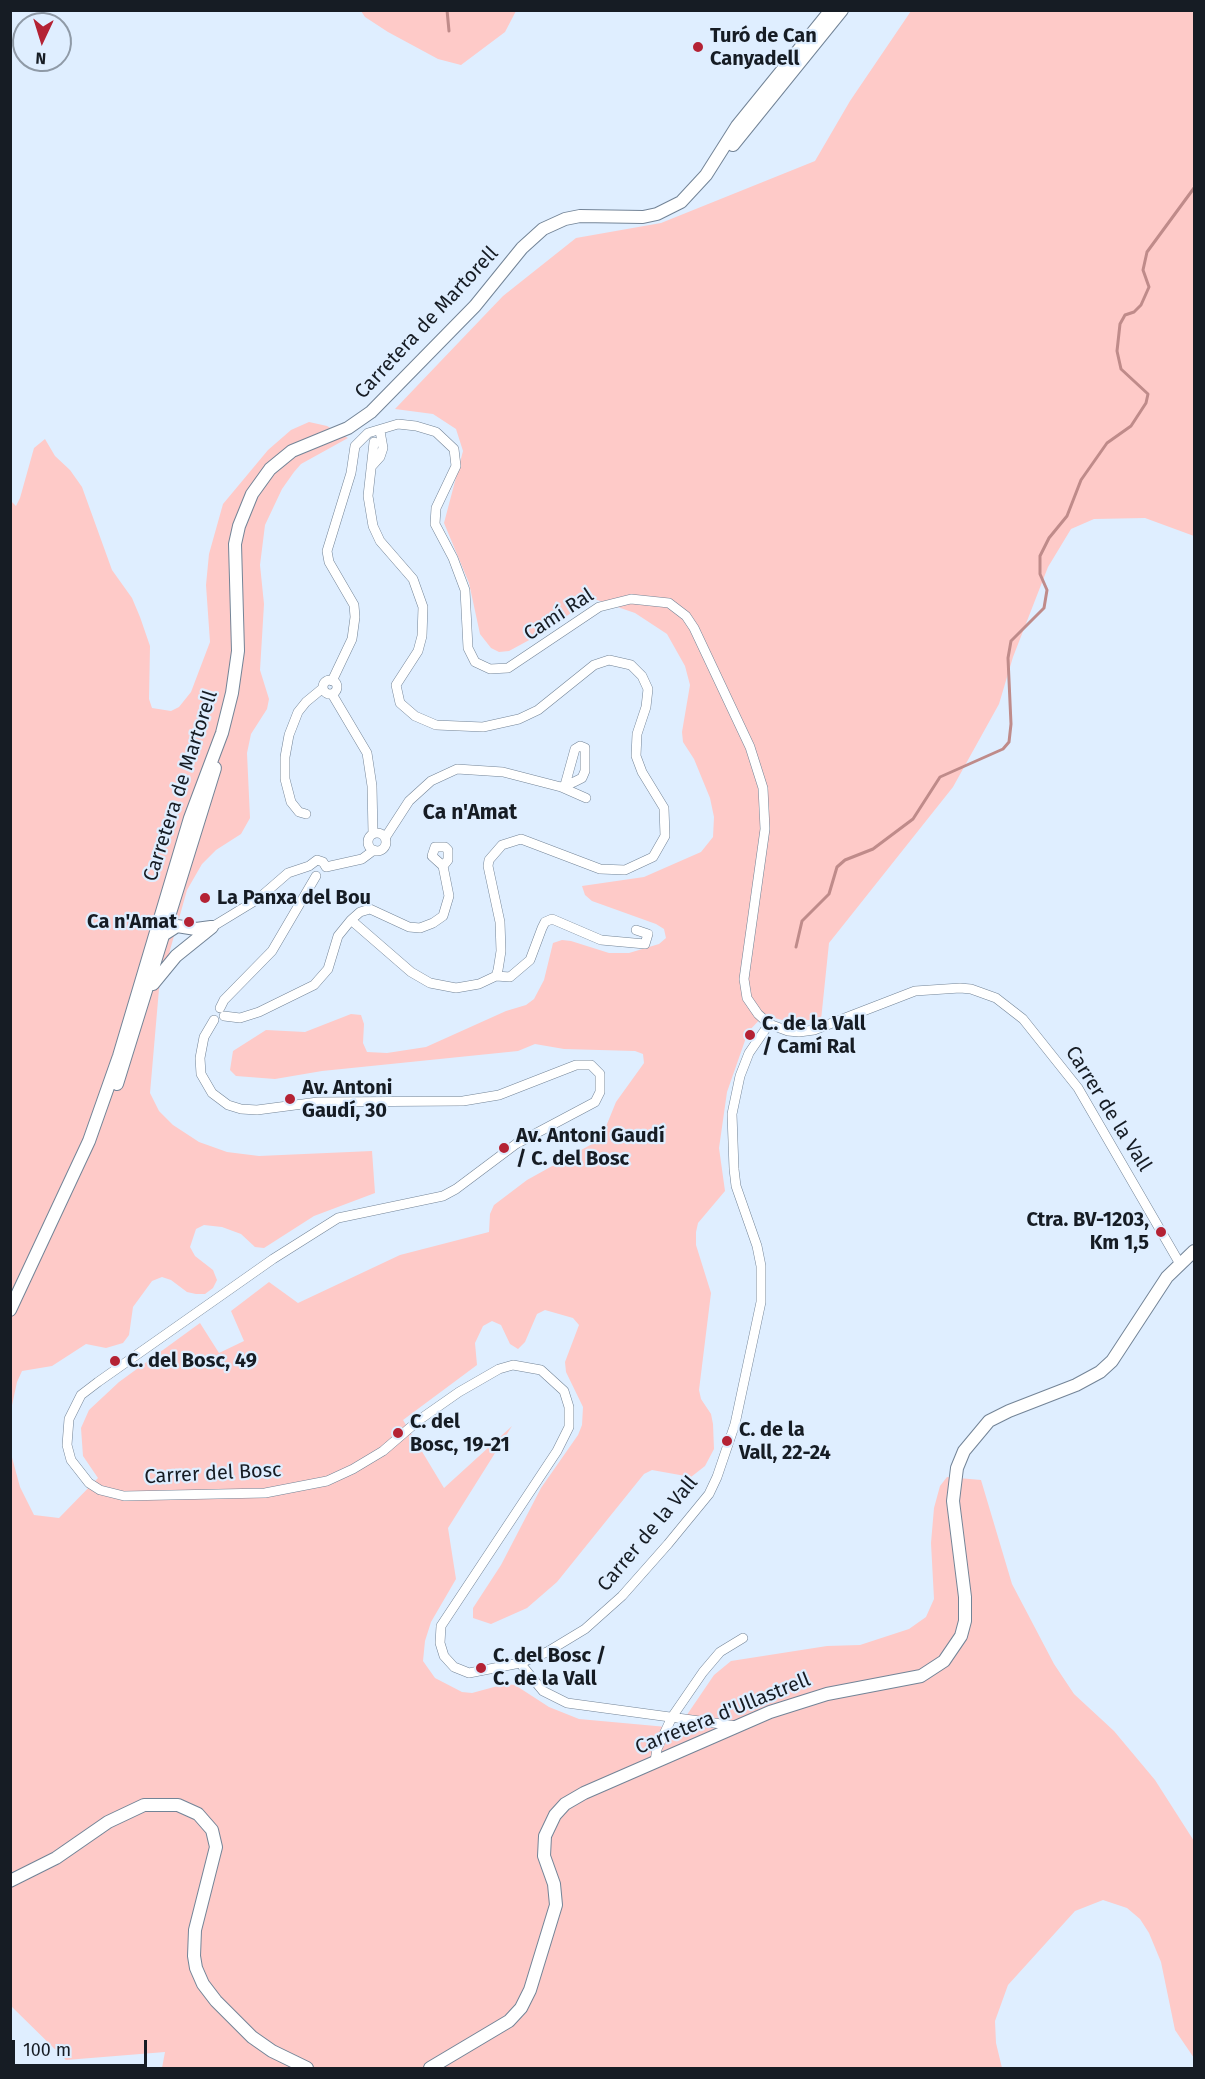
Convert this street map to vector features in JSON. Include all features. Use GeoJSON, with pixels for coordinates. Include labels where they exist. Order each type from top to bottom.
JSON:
{"type":"FeatureCollection","features":[{"type":"Feature","properties":{"kind":"main road"},"geometry":{"type":"LineString","coordinates":[[815,30],[822,10]]}},
{"type":"Feature","properties":{"kind":"main road"},"geometry":{"type":"LineString","coordinates":[[706,175],[837,13]]}},
{"type":"Feature","properties":{"kind":"main road","name":"Carretera de Martorell"},"geometry":{"type":"LineString","coordinates":[[10,1311],[89,1142],[119,1056],[199,791],[222,733],[232,693],[238,651],[235,571],[239,526],[252,494],[270,469],[292,450],[348,428],[371,412],[475,306],[522,248],[543,230],[565,219],[580,216],[643,217],[657,214],[681,202],[706,175],[737,126],[815,30],[837,13]]}},
{"type":"Feature","properties":{"kind":"main road"},"geometry":{"type":"LineString","coordinates":[[89,1142],[102,1121],[115,1089],[147,994],[220,753],[222,733]]}},
{"type":"Feature","properties":{"kind":"main road"},"geometry":{"type":"LineString","coordinates":[[182,882],[178,914],[193,937],[187,948]]}},
{"type":"Feature","properties":{"kind":"main road"},"geometry":{"type":"LineString","coordinates":[[164,906],[164,934],[172,949],[187,948]]}},
{"type":"Feature","properties":{"kind":"main road"},"geometry":{"type":"LineString","coordinates":[[148,958],[164,934],[172,927],[212,927]]}},
{"type":"Feature","properties":{"kind":"main road"},"geometry":{"type":"LineString","coordinates":[[147,994],[166,966],[212,927]]}},
{"type":"Feature","properties":{"kind":"main road","name":"Carretera d'Ullastrell"},"geometry":{"type":"LineString","coordinates":[[430,2068],[509,2021],[521,2008],[530,1990],[556,1905],[554,1884],[543,1850],[545,1836],[555,1815],[565,1804],[584,1793],[736,1726],[827,1694],[921,1676],[944,1661],[961,1636],[964,1621],[965,1598],[953,1501],[957,1468],[964,1451],[989,1421],[1076,1385],[1100,1372],[1112,1361],[1150,1302],[1180,1264],[1194,1251]]}},
{"type":"Feature","properties":{"kind":"main road"},"geometry":{"type":"LineString","coordinates":[[10,1881],[56,1858],[108,1822],[144,1805],[178,1805],[198,1814],[212,1830],[216,1847],[195,1930],[196,1968],[203,1984],[216,2001],[252,2037],[272,2051],[306,2068]]}},
{"type":"Feature","properties":{"kind":"street","name":"Camí Ral"},"geometry":{"type":"LineString","coordinates":[[379,436],[398,424],[416,426],[444,437],[454,448],[456,466],[436,508],[435,524],[453,558],[465,590],[467,643],[475,662],[490,669],[508,668],[599,607],[615,602],[645,599],[669,603],[686,616],[750,747],[764,796],[765,829],[744,979],[747,998],[758,1014],[769,1024]]}},
{"type":"Feature","properties":{"kind":"street"},"geometry":{"type":"LineString","coordinates":[[306,814],[299,812],[291,802],[285,779],[285,757],[289,735],[298,712],[306,702],[337,687],[332,681],[352,639],[355,626],[354,605],[329,562],[327,551],[353,462],[363,443],[379,436],[382,452],[371,468],[369,505],[375,533],[407,571],[423,607],[422,636],[418,651],[396,685],[400,703],[410,712],[430,723],[451,728],[483,727],[510,722],[538,710],[585,672],[609,660],[631,665],[642,676],[648,689],[636,750],[642,772],[664,808],[666,829],[661,849],[649,860],[635,867],[609,871],[521,839],[502,845],[489,860],[488,866],[502,937],[496,976]]}},
{"type":"Feature","properties":{"kind":"street"},"geometry":{"type":"LineString","coordinates":[[328,691],[367,753],[372,786],[373,834],[368,842],[374,850]]}},
{"type":"Feature","properties":{"kind":"street"},"geometry":{"type":"LineString","coordinates":[[326,867],[362,859],[374,850],[384,848],[385,838],[410,801],[431,781],[457,769],[503,772],[563,786],[586,798]]}},
{"type":"Feature","properties":{"kind":"street"},"geometry":{"type":"LineString","coordinates":[[373,834],[380,833],[385,838]]}},
{"type":"Feature","properties":{"kind":"street"},"geometry":{"type":"LineString","coordinates":[[212,927],[258,898],[288,873],[309,866],[318,860],[326,867]]}},
{"type":"Feature","properties":{"kind":"street"},"geometry":{"type":"LineString","coordinates":[[309,866],[311,873],[315,876],[323,875],[326,867]]}},
{"type":"Feature","properties":{"kind":"street"},"geometry":{"type":"LineString","coordinates":[[315,876],[272,951],[224,1000],[222,1012],[234,1019],[252,1015],[287,1001],[314,985],[328,969],[338,936],[360,912],[370,909],[409,927],[420,928],[433,923],[443,916],[448,904],[448,887],[443,866]]}},
{"type":"Feature","properties":{"kind":"street"},"geometry":{"type":"LineString","coordinates":[[351,920],[411,972],[430,983],[444,987],[469,987],[496,976],[510,977],[530,960],[545,922],[552,919],[601,940],[645,944],[648,934],[636,930]]}},
{"type":"Feature","properties":{"kind":"street","name":"Carrer de la Vall"},"geometry":{"type":"LineString","coordinates":[[520,1663],[547,1652],[585,1629],[622,1596],[709,1494],[727,1452],[761,1302],[762,1287],[757,1246],[736,1186],[731,1149],[732,1114],[740,1076],[749,1053],[769,1024],[788,1031],[814,1030],[886,1001],[929,989],[971,989],[996,998],[1008,1006],[1034,1031],[1078,1088],[1180,1264]]}},
{"type":"Feature","properties":{"kind":"street","name":"Carrer del Bosc"},"geometry":{"type":"LineString","coordinates":[[222,1012],[220,1020],[214,1020],[204,1037],[200,1058],[201,1074],[212,1094],[228,1105],[241,1109],[257,1110],[318,1102],[478,1100],[499,1095],[585,1064],[597,1068],[601,1081],[599,1098],[588,1107],[516,1144],[475,1177],[443,1196],[338,1218],[273,1259],[81,1395],[67,1428],[69,1453],[76,1467],[89,1483],[112,1494],[124,1496],[265,1493],[327,1480],[353,1469],[383,1451],[418,1420],[459,1392],[499,1369],[513,1365],[541,1370],[564,1391],[569,1407],[569,1427],[560,1445],[439,1630],[444,1656],[461,1671],[481,1672],[520,1663]]}},
{"type":"Feature","properties":{"kind":"street"},"geometry":{"type":"LineString","coordinates":[[655,1761],[657,1749],[672,1717],[720,1652],[743,1638]]}},
{"type":"Feature","properties":{"kind":"street"},"geometry":{"type":"LineString","coordinates":[[520,1663],[543,1691],[560,1701],[736,1726]]}},
{"type":"Feature","properties":{"kind":"shaded area"},"geometry":{"type":"Polygon","coordinates":[[[361,11],[516,11],[505,32],[461,65],[438,59],[388,32],[365,17],[361,11]]]}},
{"type":"Feature","properties":{"kind":"shaded area"},"geometry":{"type":"Polygon","coordinates":[[[911,11],[1194,11],[1194,536],[1145,518],[1094,519],[1071,529],[1048,567],[1013,657],[999,704],[953,787],[829,943],[821,1020],[782,1020],[764,1015],[748,1032],[727,1092],[719,1148],[725,1191],[698,1223],[696,1232],[696,1245],[711,1293],[699,1390],[701,1399],[711,1414],[713,1424],[714,1449],[705,1466],[691,1477],[652,1470],[644,1474],[557,1582],[527,1608],[491,1624],[473,1618],[473,1608],[501,1565],[541,1488],[578,1435],[582,1425],[583,1407],[566,1372],[565,1362],[579,1325],[573,1318],[545,1310],[537,1314],[525,1342],[518,1349],[510,1344],[501,1325],[492,1321],[483,1326],[475,1343],[477,1365],[403,1420],[444,1488],[512,1426],[448,1528],[456,1579],[431,1622],[425,1641],[423,1661],[435,1678],[462,1692],[472,1693],[505,1684],[515,1685],[549,1707],[579,1719],[678,1728],[714,1675],[731,1661],[827,1646],[860,1645],[909,1629],[926,1617],[934,1599],[931,1543],[934,1508],[940,1486],[947,1477],[981,1480],[1012,1584],[1054,1664],[1074,1694],[1114,1731],[1155,1780],[1194,1841],[1194,2058],[1175,2030],[1161,1962],[1149,1933],[1140,1919],[1127,1908],[1103,1900],[1075,1911],[1008,1985],[995,2021],[996,2043],[1002,2068],[162,2068],[165,2052],[66,2060],[11,2006],[10,1450],[20,1487],[34,1515],[59,1518],[98,1478],[83,1456],[81,1428],[89,1410],[119,1382],[200,1323],[219,1353],[244,1341],[231,1311],[269,1282],[298,1303],[400,1255],[489,1232],[490,1214],[494,1205],[527,1180],[592,1144],[605,1129],[616,1102],[644,1063],[643,1054],[635,1051],[564,1049],[535,1044],[518,1051],[322,1071],[275,1079],[236,1076],[230,1070],[233,1051],[266,1030],[305,1032],[351,1014],[361,1015],[364,1024],[363,1043],[367,1052],[387,1053],[426,1047],[506,1011],[526,1005],[534,999],[544,980],[553,943],[562,940],[571,941],[609,953],[629,953],[659,944],[666,938],[664,929],[656,924],[592,901],[585,895],[582,886],[644,877],[701,852],[713,837],[714,817],[710,798],[694,759],[683,742],[682,732],[690,685],[685,666],[667,634],[635,613],[597,600],[588,601],[544,632],[509,651],[499,652],[491,648],[480,634],[469,583],[444,523],[463,451],[456,429],[433,414],[395,409],[503,296],[576,238],[661,223],[815,161],[850,101],[911,11]]]}},
{"type":"Feature","properties":{"kind":"shaded area"},"geometry":{"type":"Polygon","coordinates":[[[309,422],[327,426],[348,438],[301,464],[282,489],[265,525],[260,565],[264,604],[260,670],[269,699],[267,709],[251,734],[247,753],[250,818],[241,834],[216,850],[202,864],[187,890],[159,989],[150,1093],[159,1111],[173,1125],[199,1142],[227,1152],[259,1156],[372,1151],[375,1193],[314,1216],[264,1248],[255,1247],[241,1234],[222,1227],[204,1225],[196,1229],[190,1247],[195,1256],[213,1270],[217,1280],[213,1288],[205,1294],[196,1294],[187,1292],[171,1280],[162,1277],[152,1281],[133,1307],[129,1335],[123,1343],[106,1348],[86,1344],[52,1366],[22,1371],[17,1382],[11,1410],[11,501],[16,506],[34,448],[45,439],[55,456],[70,470],[82,487],[112,570],[132,598],[140,617],[150,646],[149,699],[152,708],[171,711],[179,707],[191,692],[210,642],[206,585],[209,554],[223,504],[268,450],[291,430],[309,422]]]}},
{"type":"Feature","properties":{"kind":"waterway"},"geometry":{"type":"LineString","coordinates":[[447,10],[449,31]]}},
{"type":"Feature","properties":{"kind":"waterway"},"geometry":{"type":"LineString","coordinates":[[796,947],[802,921],[829,894],[837,867],[845,860],[873,849],[913,819],[940,777],[1003,749],[1009,742],[1011,724],[1008,658],[1011,641],[1044,608],[1047,590],[1040,574],[1040,556],[1049,538],[1067,516],[1081,480],[1107,443],[1131,426],[1146,403],[1148,394],[1121,369],[1117,351],[1120,324],[1125,315],[1134,312],[1141,305],[1149,287],[1143,270],[1147,252],[1194,188]]}},
{"type":"Feature","properties":{"kind":"place","name":"Turó de Can Canyadell"},"geometry":{"type":"Point","coordinates":[698,47]}},
{"type":"Feature","properties":{"kind":"place","name":"La Panxa del Bou"},"geometry":{"type":"Point","coordinates":[205,898]}},
{"type":"Feature","properties":{"kind":"place","name":"Ca n'Amat"},"geometry":{"type":"Point","coordinates":[189,922]}},
{"type":"Feature","properties":{"kind":"place","name":"C. de la Vall / Camí Ral"},"geometry":{"type":"Point","coordinates":[750,1035]}},
{"type":"Feature","properties":{"kind":"place","name":"Av. Antoni Gaudí, 30"},"geometry":{"type":"Point","coordinates":[290,1099]}},
{"type":"Feature","properties":{"kind":"place","name":"Av. Antoni Gaudí / C. del Bosc"},"geometry":{"type":"Point","coordinates":[504,1148]}},
{"type":"Feature","properties":{"kind":"place","name":"Ctra. BV-1203, Km 1,5"},"geometry":{"type":"Point","coordinates":[1161,1232]}},
{"type":"Feature","properties":{"kind":"place","name":"C. del Bosc, 49"},"geometry":{"type":"Point","coordinates":[115,1361]}},
{"type":"Feature","properties":{"kind":"place","name":"C. del Bosc, 19-21"},"geometry":{"type":"Point","coordinates":[398,1433]}},
{"type":"Feature","properties":{"kind":"place","name":"C. de la Vall, 22-24"},"geometry":{"type":"Point","coordinates":[727,1441]}},
{"type":"Feature","properties":{"kind":"place","name":"C. del Bosc / C. de la Vall"},"geometry":{"type":"Point","coordinates":[481,1668]}},
{"type":"Feature","properties":{"kind":"district","name":"Ca n'Amat"},"geometry":{"type":"Point","coordinates":[470,813]}}]}
